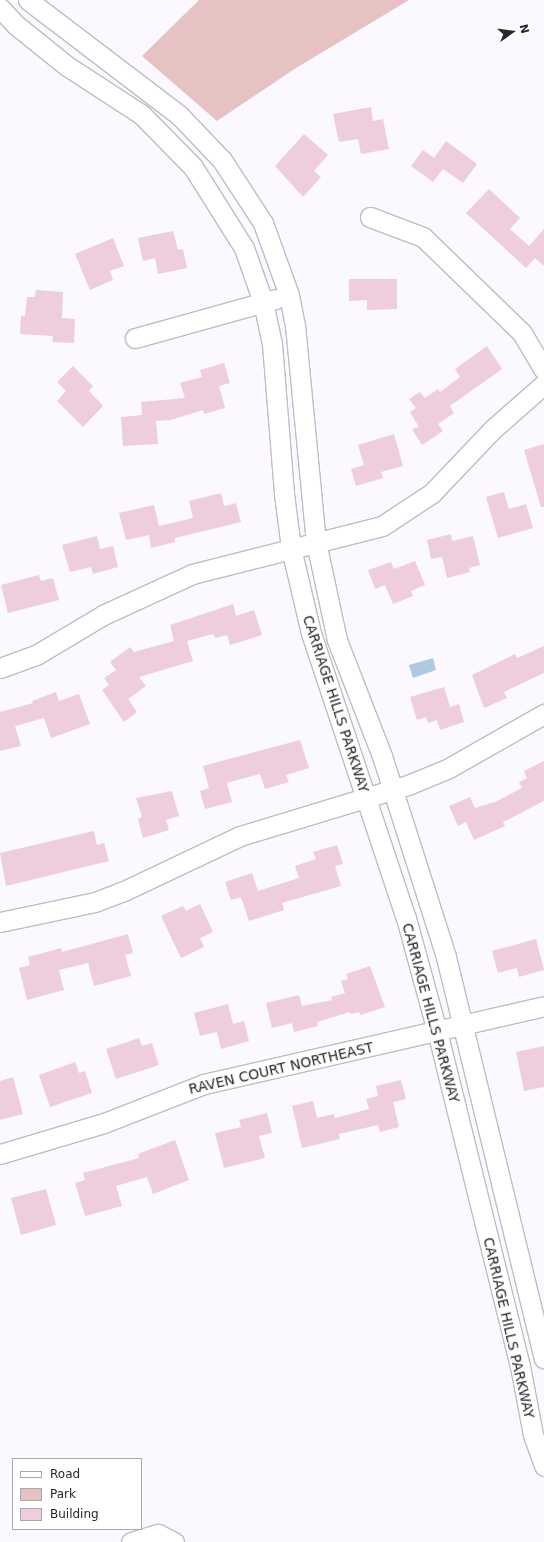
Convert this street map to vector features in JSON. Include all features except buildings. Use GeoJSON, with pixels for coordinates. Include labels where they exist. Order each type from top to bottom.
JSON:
{"type":"FeatureCollection","features":[{"type":"Feature","properties":{"kind":"street","name":"CARRIAGE HILLS PARKWAY"},"geometry":{"type":"LineString","coordinates":[[28,0],[179,115],[222,160],[263,224],[289,295],[303,393],[316,542],[336,640],[382,756],[446,957],[544,1358]]}},
{"type":"Feature","properties":{"kind":"street","name":"CARRIAGE HILLS PARKWAY"},"geometry":{"type":"LineString","coordinates":[[0,8],[16,25],[67,66],[141,114],[193,167],[244,248],[263,302],[272,344],[284,494],[291,548],[310,633],[406,918],[437,1031],[520,1366],[533,1435],[544,1466]]}},
{"type":"Feature","properties":{"kind":"street"},"geometry":{"type":"LineString","coordinates":[[370,217],[423,237],[522,333],[544,370]]}},
{"type":"Feature","properties":{"kind":"street"},"geometry":{"type":"LineString","coordinates":[[135,338],[289,295]]}},
{"type":"Feature","properties":{"kind":"street"},"geometry":{"type":"LineString","coordinates":[[0,668],[36,655],[103,615],[155,589],[225,564],[382,526],[432,493],[493,429],[544,384]]}},
{"type":"Feature","properties":{"kind":"street"},"geometry":{"type":"LineString","coordinates":[[0,922],[95,902],[124,891],[240,836],[366,796],[392,790],[447,769],[544,714]]}},
{"type":"Feature","properties":{"kind":"street","name":"RAVEN COURT NORTHEAST"},"geometry":{"type":"LineString","coordinates":[[0,1154],[104,1123],[204,1084],[463,1026],[544,1006]]}},
{"type":"Feature","properties":{"kind":"street"},"geometry":{"type":"LineString","coordinates":[[131,1542],[158,1534],[174,1542]]}},
{"type":"Feature","properties":{"kind":"green space"},"geometry":{"type":"Polygon","coordinates":[[[199,0],[409,0],[296,68],[217,121],[142,56],[199,0]]]}},
{"type":"Feature","properties":{"kind":"water"},"geometry":{"type":"Polygon","coordinates":[[[433,658],[436,670],[413,678],[409,665],[433,658]]]}}]}
